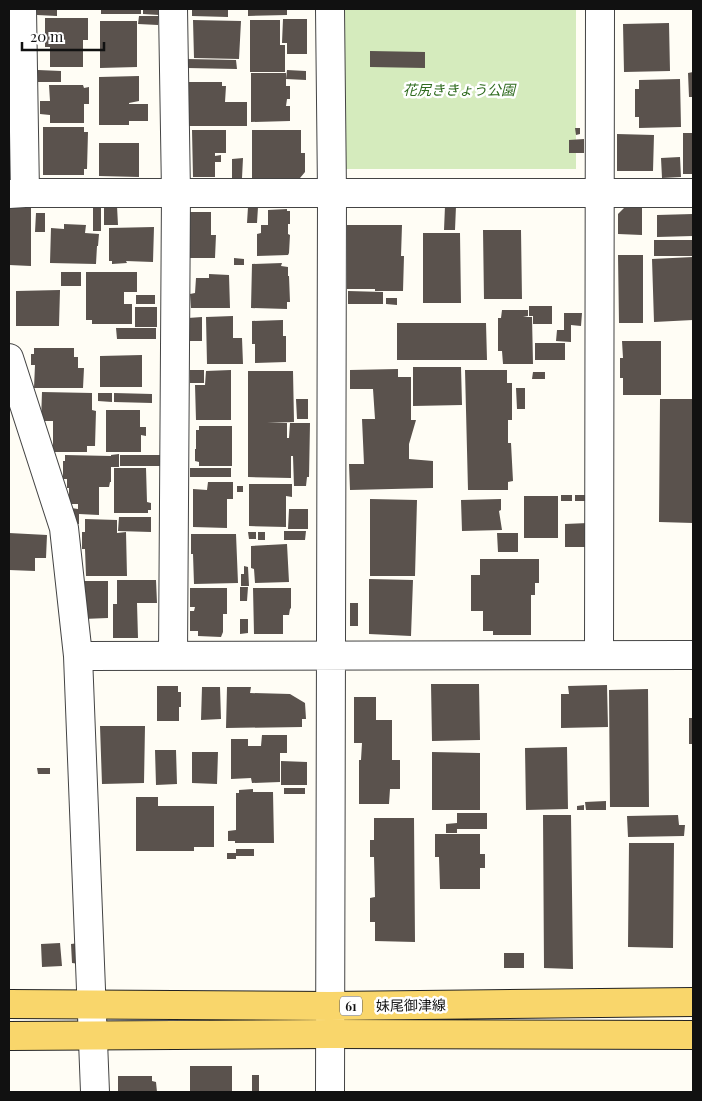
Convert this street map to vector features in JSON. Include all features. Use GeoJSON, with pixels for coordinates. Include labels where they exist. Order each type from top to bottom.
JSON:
{"type":"FeatureCollection","features":[{"type":"Feature","properties":{"kind":"main road","name":"妹尾御津線"},"geometry":{"type":"LineString","coordinates":[[9,1004],[330,1006],[693,1002]]}},
{"type":"Feature","properties":{"kind":"main road","name":"妹尾御津線"},"geometry":{"type":"LineString","coordinates":[[9,1036],[693,1034]]}},
{"type":"Feature","properties":{"kind":"street"},"geometry":{"type":"LineString","coordinates":[[22,9],[17,194],[693,193]]}},
{"type":"Feature","properties":{"kind":"street"},"geometry":{"type":"LineString","coordinates":[[173,9],[176,193],[173,656]]}},
{"type":"Feature","properties":{"kind":"street"},"geometry":{"type":"LineString","coordinates":[[330,9],[332,193],[330,1092]]}},
{"type":"Feature","properties":{"kind":"street"},"geometry":{"type":"LineString","coordinates":[[599,656],[600,9]]}},
{"type":"Feature","properties":{"kind":"street"},"geometry":{"type":"LineString","coordinates":[[9,358],[64,528],[78,656],[94,1092]]}},
{"type":"Feature","properties":{"kind":"street"},"geometry":{"type":"LineString","coordinates":[[78,656],[693,655]]}},
{"type":"Feature","properties":{"kind":"green space","name":"花尻ききょう公園"},"geometry":{"type":"Polygon","coordinates":[[[341,9],[576,9],[576,169],[341,169],[341,9]]]}},
{"type":"Feature","properties":{"kind":"building"},"geometry":{"type":"Polygon","coordinates":[[[37,9],[57,9],[57,16],[37,15],[37,9]]]}},
{"type":"Feature","properties":{"kind":"building"},"geometry":{"type":"Polygon","coordinates":[[[101,9],[141,9],[141,14],[101,14],[101,9]]]}},
{"type":"Feature","properties":{"kind":"building"},"geometry":{"type":"Polygon","coordinates":[[[143,9],[159,9],[159,15],[143,14],[143,9]]]}},
{"type":"Feature","properties":{"kind":"building"},"geometry":{"type":"Polygon","coordinates":[[[192,9],[228,9],[228,17],[192,16],[192,9]]]}},
{"type":"Feature","properties":{"kind":"building"},"geometry":{"type":"Polygon","coordinates":[[[248,9],[287,9],[287,15],[248,16],[248,9]]]}},
{"type":"Feature","properties":{"kind":"building"},"geometry":{"type":"Polygon","coordinates":[[[139,16],[159,16],[158,25],[138,24],[139,16]]]}},
{"type":"Feature","properties":{"kind":"building"},"geometry":{"type":"Polygon","coordinates":[[[45,18],[88,18],[88,40],[83,40],[83,67],[50,67],[50,47],[45,47],[45,18]]]}},
{"type":"Feature","properties":{"kind":"building"},"geometry":{"type":"Polygon","coordinates":[[[283,19],[307,19],[307,54],[287,54],[287,43],[282,43],[283,19]]]}},
{"type":"Feature","properties":{"kind":"building"},"geometry":{"type":"Polygon","coordinates":[[[193,20],[241,21],[239,59],[194,58],[193,20]]]}},
{"type":"Feature","properties":{"kind":"building"},"geometry":{"type":"Polygon","coordinates":[[[250,20],[280,20],[280,45],[285,45],[285,72],[250,72],[250,20]]]}},
{"type":"Feature","properties":{"kind":"building"},"geometry":{"type":"Polygon","coordinates":[[[100,21],[137,21],[137,67],[100,68],[100,21]]]}},
{"type":"Feature","properties":{"kind":"building"},"geometry":{"type":"Polygon","coordinates":[[[669,23],[670,71],[624,72],[623,24],[669,23]]]}},
{"type":"Feature","properties":{"kind":"building"},"geometry":{"type":"Polygon","coordinates":[[[370,51],[425,52],[425,68],[370,67],[370,51]]]}},
{"type":"Feature","properties":{"kind":"building"},"geometry":{"type":"Polygon","coordinates":[[[187,59],[236,60],[237,69],[187,68],[187,59]]]}},
{"type":"Feature","properties":{"kind":"building"},"geometry":{"type":"Polygon","coordinates":[[[38,70],[61,71],[61,82],[38,82],[38,70]]]}},
{"type":"Feature","properties":{"kind":"building"},"geometry":{"type":"Polygon","coordinates":[[[287,70],[306,71],[306,80],[286,79],[287,70]]]}},
{"type":"Feature","properties":{"kind":"building"},"geometry":{"type":"Polygon","coordinates":[[[693,72],[693,97],[689,97],[688,73],[693,72]]]}},
{"type":"Feature","properties":{"kind":"building"},"geometry":{"type":"Polygon","coordinates":[[[251,73],[286,73],[286,86],[290,86],[290,99],[287,99],[286,106],[290,106],[290,121],[251,122],[251,73]]]}},
{"type":"Feature","properties":{"kind":"building"},"geometry":{"type":"Polygon","coordinates":[[[139,76],[139,101],[129,104],[148,104],[148,121],[129,121],[129,125],[99,125],[99,77],[139,76]]]}},
{"type":"Feature","properties":{"kind":"building"},"geometry":{"type":"Polygon","coordinates":[[[680,79],[681,127],[639,128],[639,117],[635,117],[635,89],[639,89],[639,80],[680,79]]]}},
{"type":"Feature","properties":{"kind":"building"},"geometry":{"type":"Polygon","coordinates":[[[188,82],[222,82],[222,86],[226,86],[225,102],[247,102],[247,126],[187,126],[188,82]]]}},
{"type":"Feature","properties":{"kind":"building"},"geometry":{"type":"Polygon","coordinates":[[[49,85],[83,85],[84,88],[89,87],[89,104],[84,104],[84,123],[50,123],[50,115],[40,114],[40,101],[50,101],[49,85]]]}},
{"type":"Feature","properties":{"kind":"building"},"geometry":{"type":"Polygon","coordinates":[[[43,127],[84,127],[84,132],[88,132],[87,169],[84,169],[84,175],[43,175],[43,127]]]}},
{"type":"Feature","properties":{"kind":"building"},"geometry":{"type":"Polygon","coordinates":[[[575,128],[580,128],[580,134],[576,135],[575,128]]]}},
{"type":"Feature","properties":{"kind":"building"},"geometry":{"type":"Polygon","coordinates":[[[192,130],[226,130],[226,153],[215,153],[215,156],[221,155],[221,162],[215,162],[215,177],[193,177],[192,130]]]}},
{"type":"Feature","properties":{"kind":"building"},"geometry":{"type":"Polygon","coordinates":[[[252,130],[301,130],[301,153],[305,153],[305,172],[300,178],[252,178],[252,130]]]}},
{"type":"Feature","properties":{"kind":"building"},"geometry":{"type":"Polygon","coordinates":[[[683,133],[693,133],[693,174],[683,174],[683,133]]]}},
{"type":"Feature","properties":{"kind":"building"},"geometry":{"type":"Polygon","coordinates":[[[617,134],[654,135],[653,171],[617,171],[617,134]]]}},
{"type":"Feature","properties":{"kind":"building"},"geometry":{"type":"Polygon","coordinates":[[[584,139],[584,153],[569,153],[569,140],[584,139]]]}},
{"type":"Feature","properties":{"kind":"building"},"geometry":{"type":"Polygon","coordinates":[[[99,143],[139,143],[139,177],[99,176],[99,143]]]}},
{"type":"Feature","properties":{"kind":"building"},"geometry":{"type":"Polygon","coordinates":[[[680,157],[681,177],[662,178],[661,158],[680,157]]]}},
{"type":"Feature","properties":{"kind":"building"},"geometry":{"type":"Polygon","coordinates":[[[243,158],[242,178],[232,178],[232,159],[243,158]]]}},
{"type":"Feature","properties":{"kind":"building"},"geometry":{"type":"Polygon","coordinates":[[[104,206],[117,206],[118,225],[104,225],[104,206]]]}},
{"type":"Feature","properties":{"kind":"building"},"geometry":{"type":"Polygon","coordinates":[[[445,206],[456,206],[455,230],[444,230],[445,206]]]}},
{"type":"Feature","properties":{"kind":"building"},"geometry":{"type":"Polygon","coordinates":[[[626,206],[642,206],[642,235],[618,234],[618,214],[626,206]]]}},
{"type":"Feature","properties":{"kind":"building"},"geometry":{"type":"Polygon","coordinates":[[[9,207],[31,208],[31,266],[9,265],[9,207]]]}},
{"type":"Feature","properties":{"kind":"building"},"geometry":{"type":"Polygon","coordinates":[[[248,207],[258,207],[257,223],[247,223],[248,207]]]}},
{"type":"Feature","properties":{"kind":"building"},"geometry":{"type":"Polygon","coordinates":[[[93,208],[101,208],[101,231],[93,231],[93,208]]]}},
{"type":"Feature","properties":{"kind":"building"},"geometry":{"type":"Polygon","coordinates":[[[287,209],[287,211],[290,211],[288,255],[257,256],[257,234],[261,233],[261,225],[268,225],[268,210],[287,209]]]}},
{"type":"Feature","properties":{"kind":"building"},"geometry":{"type":"Polygon","coordinates":[[[190,212],[211,212],[211,235],[216,235],[215,258],[188,258],[190,212]]]}},
{"type":"Feature","properties":{"kind":"building"},"geometry":{"type":"Polygon","coordinates":[[[36,213],[45,213],[45,232],[35,232],[36,213]]]}},
{"type":"Feature","properties":{"kind":"building"},"geometry":{"type":"Polygon","coordinates":[[[693,214],[693,236],[657,237],[657,215],[693,214]]]}},
{"type":"Feature","properties":{"kind":"building"},"geometry":{"type":"Polygon","coordinates":[[[64,224],[86,225],[85,233],[99,234],[96,264],[50,263],[51,228],[64,229],[64,224]]]}},
{"type":"Feature","properties":{"kind":"building"},"geometry":{"type":"Polygon","coordinates":[[[347,225],[402,225],[401,256],[404,256],[403,291],[347,289],[347,225]]]}},
{"type":"Feature","properties":{"kind":"building"},"geometry":{"type":"Polygon","coordinates":[[[154,227],[153,262],[126,261],[127,263],[112,264],[112,261],[109,261],[109,228],[154,227]]]}},
{"type":"Feature","properties":{"kind":"building"},"geometry":{"type":"Polygon","coordinates":[[[483,230],[521,230],[522,299],[484,299],[483,230]]]}},
{"type":"Feature","properties":{"kind":"building"},"geometry":{"type":"Polygon","coordinates":[[[423,233],[460,233],[461,303],[423,303],[423,233]]]}},
{"type":"Feature","properties":{"kind":"building"},"geometry":{"type":"Polygon","coordinates":[[[654,240],[693,240],[693,256],[654,256],[654,240]]]}},
{"type":"Feature","properties":{"kind":"building"},"geometry":{"type":"Polygon","coordinates":[[[618,255],[643,255],[643,323],[619,323],[618,255]]]}},
{"type":"Feature","properties":{"kind":"building"},"geometry":{"type":"Polygon","coordinates":[[[693,257],[693,320],[654,322],[652,259],[693,257]]]}},
{"type":"Feature","properties":{"kind":"building"},"geometry":{"type":"Polygon","coordinates":[[[234,258],[244,259],[244,265],[234,265],[234,258]]]}},
{"type":"Feature","properties":{"kind":"building"},"geometry":{"type":"Polygon","coordinates":[[[282,263],[281,266],[288,267],[289,276],[290,302],[287,302],[287,309],[251,308],[252,264],[282,263]]]}},
{"type":"Feature","properties":{"kind":"building"},"geometry":{"type":"Polygon","coordinates":[[[61,272],[81,272],[81,286],[61,286],[61,272]]]}},
{"type":"Feature","properties":{"kind":"building"},"geometry":{"type":"Polygon","coordinates":[[[86,272],[137,272],[137,292],[124,292],[124,304],[132,304],[132,324],[92,324],[92,320],[86,320],[86,272]]]}},
{"type":"Feature","properties":{"kind":"building"},"geometry":{"type":"Polygon","coordinates":[[[209,274],[229,275],[230,308],[191,308],[190,294],[195,293],[196,278],[209,278],[209,274]]]}},
{"type":"Feature","properties":{"kind":"building"},"geometry":{"type":"Polygon","coordinates":[[[60,290],[59,326],[16,326],[16,291],[60,290]]]}},
{"type":"Feature","properties":{"kind":"building"},"geometry":{"type":"Polygon","coordinates":[[[348,291],[383,292],[383,304],[348,304],[348,291]]]}},
{"type":"Feature","properties":{"kind":"building"},"geometry":{"type":"Polygon","coordinates":[[[136,295],[155,295],[155,304],[136,304],[136,295]]]}},
{"type":"Feature","properties":{"kind":"building"},"geometry":{"type":"Polygon","coordinates":[[[386,298],[397,298],[397,305],[386,304],[386,298]]]}},
{"type":"Feature","properties":{"kind":"building"},"geometry":{"type":"Polygon","coordinates":[[[529,306],[552,306],[552,324],[533,324],[533,316],[529,316],[529,306]]]}},
{"type":"Feature","properties":{"kind":"building"},"geometry":{"type":"Polygon","coordinates":[[[135,307],[157,307],[157,327],[135,327],[135,307]]]}},
{"type":"Feature","properties":{"kind":"building"},"geometry":{"type":"Polygon","coordinates":[[[502,310],[528,310],[528,316],[523,317],[532,317],[533,364],[503,364],[502,351],[498,351],[498,318],[501,318],[502,310]]]}},
{"type":"Feature","properties":{"kind":"building"},"geometry":{"type":"Polygon","coordinates":[[[564,313],[582,313],[581,326],[571,325],[571,342],[556,341],[557,330],[564,330],[564,313]]]}},
{"type":"Feature","properties":{"kind":"building"},"geometry":{"type":"Polygon","coordinates":[[[233,316],[233,338],[242,338],[243,364],[207,364],[206,317],[233,316]]]}},
{"type":"Feature","properties":{"kind":"building"},"geometry":{"type":"Polygon","coordinates":[[[202,317],[202,341],[188,341],[188,318],[202,317]]]}},
{"type":"Feature","properties":{"kind":"building"},"geometry":{"type":"Polygon","coordinates":[[[283,320],[283,336],[286,336],[286,362],[255,363],[255,344],[252,344],[252,321],[283,320]]]}},
{"type":"Feature","properties":{"kind":"building"},"geometry":{"type":"Polygon","coordinates":[[[397,323],[486,323],[487,360],[397,360],[397,323]]]}},
{"type":"Feature","properties":{"kind":"building"},"geometry":{"type":"Polygon","coordinates":[[[116,328],[156,328],[156,339],[117,339],[116,328]]]}},
{"type":"Feature","properties":{"kind":"building"},"geometry":{"type":"Polygon","coordinates":[[[622,341],[661,341],[661,395],[623,395],[623,378],[620,378],[620,358],[623,358],[622,341]]]}},
{"type":"Feature","properties":{"kind":"building"},"geometry":{"type":"Polygon","coordinates":[[[535,343],[565,343],[565,360],[535,360],[535,343]]]}},
{"type":"Feature","properties":{"kind":"building"},"geometry":{"type":"Polygon","coordinates":[[[34,348],[74,348],[74,357],[78,357],[78,368],[84,368],[83,388],[34,388],[35,365],[31,365],[31,354],[34,354],[34,348]]]}},
{"type":"Feature","properties":{"kind":"building"},"geometry":{"type":"Polygon","coordinates":[[[142,355],[142,387],[100,387],[100,356],[142,355]]]}},
{"type":"Feature","properties":{"kind":"building"},"geometry":{"type":"Polygon","coordinates":[[[413,367],[461,367],[462,405],[413,406],[413,367]]]}},
{"type":"Feature","properties":{"kind":"building"},"geometry":{"type":"Polygon","coordinates":[[[398,369],[398,377],[411,377],[411,420],[416,420],[409,444],[409,459],[433,461],[433,488],[350,490],[349,464],[364,464],[362,419],[375,419],[373,389],[350,389],[350,370],[398,369]]]}},
{"type":"Feature","properties":{"kind":"building"},"geometry":{"type":"Polygon","coordinates":[[[190,370],[204,370],[204,383],[190,383],[190,370]]]}},
{"type":"Feature","properties":{"kind":"building"},"geometry":{"type":"Polygon","coordinates":[[[231,370],[231,420],[196,420],[195,385],[205,385],[206,371],[231,370]]]}},
{"type":"Feature","properties":{"kind":"building"},"geometry":{"type":"Polygon","coordinates":[[[465,370],[507,370],[507,383],[512,383],[512,420],[508,420],[508,443],[511,443],[513,481],[508,482],[508,490],[468,490],[465,370]]]}},
{"type":"Feature","properties":{"kind":"building"},"geometry":{"type":"Polygon","coordinates":[[[248,371],[293,371],[294,422],[267,423],[287,423],[287,438],[289,438],[290,423],[310,423],[309,477],[307,477],[306,486],[294,486],[293,456],[291,456],[291,478],[248,477],[248,371]]]}},
{"type":"Feature","properties":{"kind":"building"},"geometry":{"type":"Polygon","coordinates":[[[533,372],[545,372],[545,379],[532,379],[533,372]]]}},
{"type":"Feature","properties":{"kind":"building"},"geometry":{"type":"Polygon","coordinates":[[[516,388],[525,388],[525,409],[517,409],[516,388]]]}},
{"type":"Feature","properties":{"kind":"building"},"geometry":{"type":"Polygon","coordinates":[[[42,392],[92,393],[92,410],[96,411],[95,446],[87,446],[87,452],[53,452],[53,421],[41,421],[42,392]]]}},
{"type":"Feature","properties":{"kind":"building"},"geometry":{"type":"Polygon","coordinates":[[[98,393],[112,393],[112,402],[98,401],[98,393]]]}},
{"type":"Feature","properties":{"kind":"building"},"geometry":{"type":"Polygon","coordinates":[[[114,393],[152,394],[152,403],[114,402],[114,393]]]}},
{"type":"Feature","properties":{"kind":"building"},"geometry":{"type":"Polygon","coordinates":[[[296,399],[308,399],[308,419],[297,419],[296,399]]]}},
{"type":"Feature","properties":{"kind":"building"},"geometry":{"type":"Polygon","coordinates":[[[660,399],[693,399],[693,523],[659,522],[660,399]]]}},
{"type":"Feature","properties":{"kind":"building"},"geometry":{"type":"Polygon","coordinates":[[[106,410],[140,410],[140,427],[146,427],[146,436],[141,435],[141,452],[106,452],[106,410]]]}},
{"type":"Feature","properties":{"kind":"building"},"geometry":{"type":"Polygon","coordinates":[[[199,426],[232,426],[232,466],[199,466],[199,462],[195,461],[195,449],[196,430],[199,430],[199,426]]]}},
{"type":"Feature","properties":{"kind":"building"},"geometry":{"type":"Polygon","coordinates":[[[119,454],[119,467],[111,467],[109,487],[99,487],[99,515],[79,514],[79,524],[72,524],[71,508],[78,509],[78,504],[69,504],[67,479],[63,479],[65,455],[111,456],[119,454]]]}},
{"type":"Feature","properties":{"kind":"building"},"geometry":{"type":"Polygon","coordinates":[[[120,455],[160,455],[160,466],[120,466],[120,455]]]}},
{"type":"Feature","properties":{"kind":"building"},"geometry":{"type":"Polygon","coordinates":[[[114,468],[146,468],[147,502],[151,503],[151,510],[148,510],[148,513],[114,513],[114,468]]]}},
{"type":"Feature","properties":{"kind":"building"},"geometry":{"type":"Polygon","coordinates":[[[190,468],[231,468],[231,477],[190,477],[190,468]]]}},
{"type":"Feature","properties":{"kind":"building"},"geometry":{"type":"Polygon","coordinates":[[[208,482],[233,482],[233,499],[227,499],[227,528],[193,527],[193,489],[207,490],[208,482]]]}},
{"type":"Feature","properties":{"kind":"building"},"geometry":{"type":"Polygon","coordinates":[[[249,484],[292,484],[292,497],[286,496],[286,527],[249,526],[249,484]]]}},
{"type":"Feature","properties":{"kind":"building"},"geometry":{"type":"Polygon","coordinates":[[[237,486],[243,486],[243,492],[237,492],[237,486]]]}},
{"type":"Feature","properties":{"kind":"building"},"geometry":{"type":"Polygon","coordinates":[[[561,495],[572,495],[572,501],[561,501],[561,495]]]}},
{"type":"Feature","properties":{"kind":"building"},"geometry":{"type":"Polygon","coordinates":[[[575,495],[586,495],[586,501],[575,501],[575,495]]]}},
{"type":"Feature","properties":{"kind":"building"},"geometry":{"type":"Polygon","coordinates":[[[524,496],[558,496],[558,538],[524,538],[524,496]]]}},
{"type":"Feature","properties":{"kind":"building"},"geometry":{"type":"Polygon","coordinates":[[[370,499],[417,500],[415,576],[370,576],[370,499]]]}},
{"type":"Feature","properties":{"kind":"building"},"geometry":{"type":"Polygon","coordinates":[[[501,499],[501,510],[499,511],[502,530],[462,531],[461,500],[501,499]]]}},
{"type":"Feature","properties":{"kind":"building"},"geometry":{"type":"Polygon","coordinates":[[[289,509],[308,509],[308,529],[288,529],[289,509]]]}},
{"type":"Feature","properties":{"kind":"building"},"geometry":{"type":"Polygon","coordinates":[[[119,517],[151,517],[151,532],[118,531],[119,517]]]}},
{"type":"Feature","properties":{"kind":"building"},"geometry":{"type":"Polygon","coordinates":[[[85,519],[117,520],[117,533],[126,532],[127,576],[86,576],[85,549],[82,549],[82,532],[85,532],[85,519]]]}},
{"type":"Feature","properties":{"kind":"building"},"geometry":{"type":"Polygon","coordinates":[[[588,523],[588,547],[565,547],[565,524],[588,523]]]}},
{"type":"Feature","properties":{"kind":"building"},"geometry":{"type":"Polygon","coordinates":[[[284,531],[306,531],[305,540],[284,540],[284,531]]]}},
{"type":"Feature","properties":{"kind":"building"},"geometry":{"type":"Polygon","coordinates":[[[248,532],[256,532],[256,539],[249,539],[248,532]]]}},
{"type":"Feature","properties":{"kind":"building"},"geometry":{"type":"Polygon","coordinates":[[[258,532],[265,532],[265,540],[258,540],[258,532]]]}},
{"type":"Feature","properties":{"kind":"building"},"geometry":{"type":"Polygon","coordinates":[[[9,533],[47,535],[46,558],[35,558],[35,571],[9,570],[9,533]]]}},
{"type":"Feature","properties":{"kind":"building"},"geometry":{"type":"Polygon","coordinates":[[[497,533],[518,533],[518,552],[498,552],[497,533]]]}},
{"type":"Feature","properties":{"kind":"building"},"geometry":{"type":"Polygon","coordinates":[[[191,534],[236,534],[238,583],[194,584],[191,534]]]}},
{"type":"Feature","properties":{"kind":"building"},"geometry":{"type":"Polygon","coordinates":[[[287,544],[289,582],[255,583],[254,569],[251,568],[251,546],[287,544]]]}},
{"type":"Feature","properties":{"kind":"building"},"geometry":{"type":"Polygon","coordinates":[[[480,559],[539,559],[539,583],[535,583],[535,595],[531,595],[531,635],[493,635],[493,631],[483,631],[483,611],[471,611],[471,575],[480,575],[480,559]]]}},
{"type":"Feature","properties":{"kind":"building"},"geometry":{"type":"Polygon","coordinates":[[[244,566],[248,567],[249,586],[241,586],[241,574],[244,574],[244,566]]]}},
{"type":"Feature","properties":{"kind":"building"},"geometry":{"type":"Polygon","coordinates":[[[369,579],[413,580],[411,636],[369,634],[369,579]]]}},
{"type":"Feature","properties":{"kind":"building"},"geometry":{"type":"Polygon","coordinates":[[[117,580],[156,580],[157,603],[137,603],[138,638],[113,638],[113,604],[117,604],[117,580]]]}},
{"type":"Feature","properties":{"kind":"building"},"geometry":{"type":"Polygon","coordinates":[[[83,581],[108,581],[108,618],[83,619],[83,581]]]}},
{"type":"Feature","properties":{"kind":"building"},"geometry":{"type":"Polygon","coordinates":[[[240,587],[248,587],[247,601],[240,601],[240,587]]]}},
{"type":"Feature","properties":{"kind":"building"},"geometry":{"type":"Polygon","coordinates":[[[190,588],[227,588],[227,614],[223,614],[223,632],[221,637],[198,636],[198,631],[190,631],[190,611],[194,611],[195,607],[190,607],[190,588]]]}},
{"type":"Feature","properties":{"kind":"building"},"geometry":{"type":"Polygon","coordinates":[[[253,588],[291,588],[291,608],[289,615],[283,615],[283,634],[254,634],[253,588]]]}},
{"type":"Feature","properties":{"kind":"building"},"geometry":{"type":"Polygon","coordinates":[[[350,603],[358,603],[358,626],[350,626],[350,603]]]}},
{"type":"Feature","properties":{"kind":"building"},"geometry":{"type":"Polygon","coordinates":[[[240,619],[248,619],[248,633],[240,634],[240,619]]]}},
{"type":"Feature","properties":{"kind":"building"},"geometry":{"type":"Polygon","coordinates":[[[431,684],[479,684],[480,740],[432,741],[431,684]]]}},
{"type":"Feature","properties":{"kind":"building"},"geometry":{"type":"Polygon","coordinates":[[[607,685],[608,727],[561,728],[561,694],[569,694],[568,686],[607,685]]]}},
{"type":"Feature","properties":{"kind":"building"},"geometry":{"type":"Polygon","coordinates":[[[157,686],[178,686],[178,692],[181,692],[179,721],[157,721],[157,686]]]}},
{"type":"Feature","properties":{"kind":"building"},"geometry":{"type":"Polygon","coordinates":[[[202,687],[220,687],[221,719],[201,720],[202,687]]]}},
{"type":"Feature","properties":{"kind":"building"},"geometry":{"type":"Polygon","coordinates":[[[227,687],[251,687],[250,693],[290,694],[305,703],[306,719],[302,719],[302,727],[226,728],[227,687]]]}},
{"type":"Feature","properties":{"kind":"building"},"geometry":{"type":"Polygon","coordinates":[[[648,689],[649,807],[610,807],[609,690],[648,689]]]}},
{"type":"Feature","properties":{"kind":"building"},"geometry":{"type":"Polygon","coordinates":[[[354,697],[376,697],[376,720],[392,720],[392,760],[400,760],[400,789],[390,789],[389,804],[359,804],[359,760],[361,760],[362,743],[354,743],[354,697]]]}},
{"type":"Feature","properties":{"kind":"building"},"geometry":{"type":"Polygon","coordinates":[[[689,718],[693,718],[693,744],[689,744],[689,718]]]}},
{"type":"Feature","properties":{"kind":"building"},"geometry":{"type":"Polygon","coordinates":[[[100,726],[145,726],[144,783],[102,784],[100,726]]]}},
{"type":"Feature","properties":{"kind":"building"},"geometry":{"type":"Polygon","coordinates":[[[262,735],[287,735],[287,753],[280,753],[280,782],[252,783],[251,778],[231,779],[231,739],[248,739],[248,746],[261,746],[262,735]]]}},
{"type":"Feature","properties":{"kind":"building"},"geometry":{"type":"Polygon","coordinates":[[[567,747],[568,809],[526,810],[525,748],[567,747]]]}},
{"type":"Feature","properties":{"kind":"building"},"geometry":{"type":"Polygon","coordinates":[[[155,750],[176,750],[177,784],[156,785],[155,750]]]}},
{"type":"Feature","properties":{"kind":"building"},"geometry":{"type":"Polygon","coordinates":[[[192,752],[218,752],[217,784],[192,783],[192,752]]]}},
{"type":"Feature","properties":{"kind":"building"},"geometry":{"type":"Polygon","coordinates":[[[432,752],[480,753],[480,810],[432,810],[432,752]]]}},
{"type":"Feature","properties":{"kind":"building"},"geometry":{"type":"Polygon","coordinates":[[[281,761],[307,762],[307,785],[281,785],[281,761]]]}},
{"type":"Feature","properties":{"kind":"building"},"geometry":{"type":"Polygon","coordinates":[[[37,768],[50,768],[50,774],[38,774],[37,768]]]}},
{"type":"Feature","properties":{"kind":"building"},"geometry":{"type":"Polygon","coordinates":[[[284,788],[305,788],[305,794],[284,794],[284,788]]]}},
{"type":"Feature","properties":{"kind":"building"},"geometry":{"type":"Polygon","coordinates":[[[253,789],[253,792],[273,792],[274,843],[235,843],[235,841],[228,841],[228,831],[236,830],[236,793],[239,793],[239,790],[253,789]]]}},
{"type":"Feature","properties":{"kind":"building"},"geometry":{"type":"Polygon","coordinates":[[[136,797],[158,797],[158,806],[214,806],[214,847],[194,847],[194,851],[136,851],[136,797]]]}},
{"type":"Feature","properties":{"kind":"building"},"geometry":{"type":"Polygon","coordinates":[[[606,801],[606,810],[586,810],[585,802],[606,801]]]}},
{"type":"Feature","properties":{"kind":"building"},"geometry":{"type":"Polygon","coordinates":[[[584,805],[584,810],[577,810],[577,806],[584,805]]]}},
{"type":"Feature","properties":{"kind":"building"},"geometry":{"type":"Polygon","coordinates":[[[457,813],[487,813],[487,829],[457,829],[457,833],[446,833],[446,824],[457,823],[457,813]]]}},
{"type":"Feature","properties":{"kind":"building"},"geometry":{"type":"Polygon","coordinates":[[[543,815],[571,815],[573,969],[544,968],[543,815]]]}},
{"type":"Feature","properties":{"kind":"building"},"geometry":{"type":"Polygon","coordinates":[[[678,815],[679,825],[685,825],[684,836],[628,837],[627,816],[678,815]]]}},
{"type":"Feature","properties":{"kind":"building"},"geometry":{"type":"Polygon","coordinates":[[[374,818],[414,818],[415,942],[375,941],[375,922],[370,922],[370,898],[375,897],[374,857],[370,857],[370,840],[374,840],[374,818]]]}},
{"type":"Feature","properties":{"kind":"building"},"geometry":{"type":"Polygon","coordinates":[[[435,834],[480,834],[480,854],[485,854],[485,868],[480,868],[480,889],[440,889],[439,857],[435,857],[435,834]]]}},
{"type":"Feature","properties":{"kind":"building"},"geometry":{"type":"Polygon","coordinates":[[[629,843],[674,843],[673,948],[628,947],[629,843]]]}},
{"type":"Feature","properties":{"kind":"building"},"geometry":{"type":"Polygon","coordinates":[[[236,849],[254,849],[254,856],[236,856],[236,859],[227,859],[227,853],[236,853],[236,849]]]}},
{"type":"Feature","properties":{"kind":"building"},"geometry":{"type":"Polygon","coordinates":[[[60,943],[62,966],[42,967],[41,944],[60,943]]]}},
{"type":"Feature","properties":{"kind":"building"},"geometry":{"type":"Polygon","coordinates":[[[79,943],[80,964],[72,963],[71,944],[79,943]]]}},
{"type":"Feature","properties":{"kind":"building"},"geometry":{"type":"Polygon","coordinates":[[[504,953],[524,953],[524,968],[504,968],[504,953]]]}},
{"type":"Feature","properties":{"kind":"building"},"geometry":{"type":"Polygon","coordinates":[[[190,1066],[232,1066],[232,1092],[190,1092],[190,1066]]]}},
{"type":"Feature","properties":{"kind":"building"},"geometry":{"type":"Polygon","coordinates":[[[252,1075],[259,1075],[259,1092],[252,1092],[252,1075]]]}},
{"type":"Feature","properties":{"kind":"building"},"geometry":{"type":"Polygon","coordinates":[[[118,1076],[152,1076],[152,1081],[156,1082],[157,1092],[118,1092],[118,1076]]]}}]}
